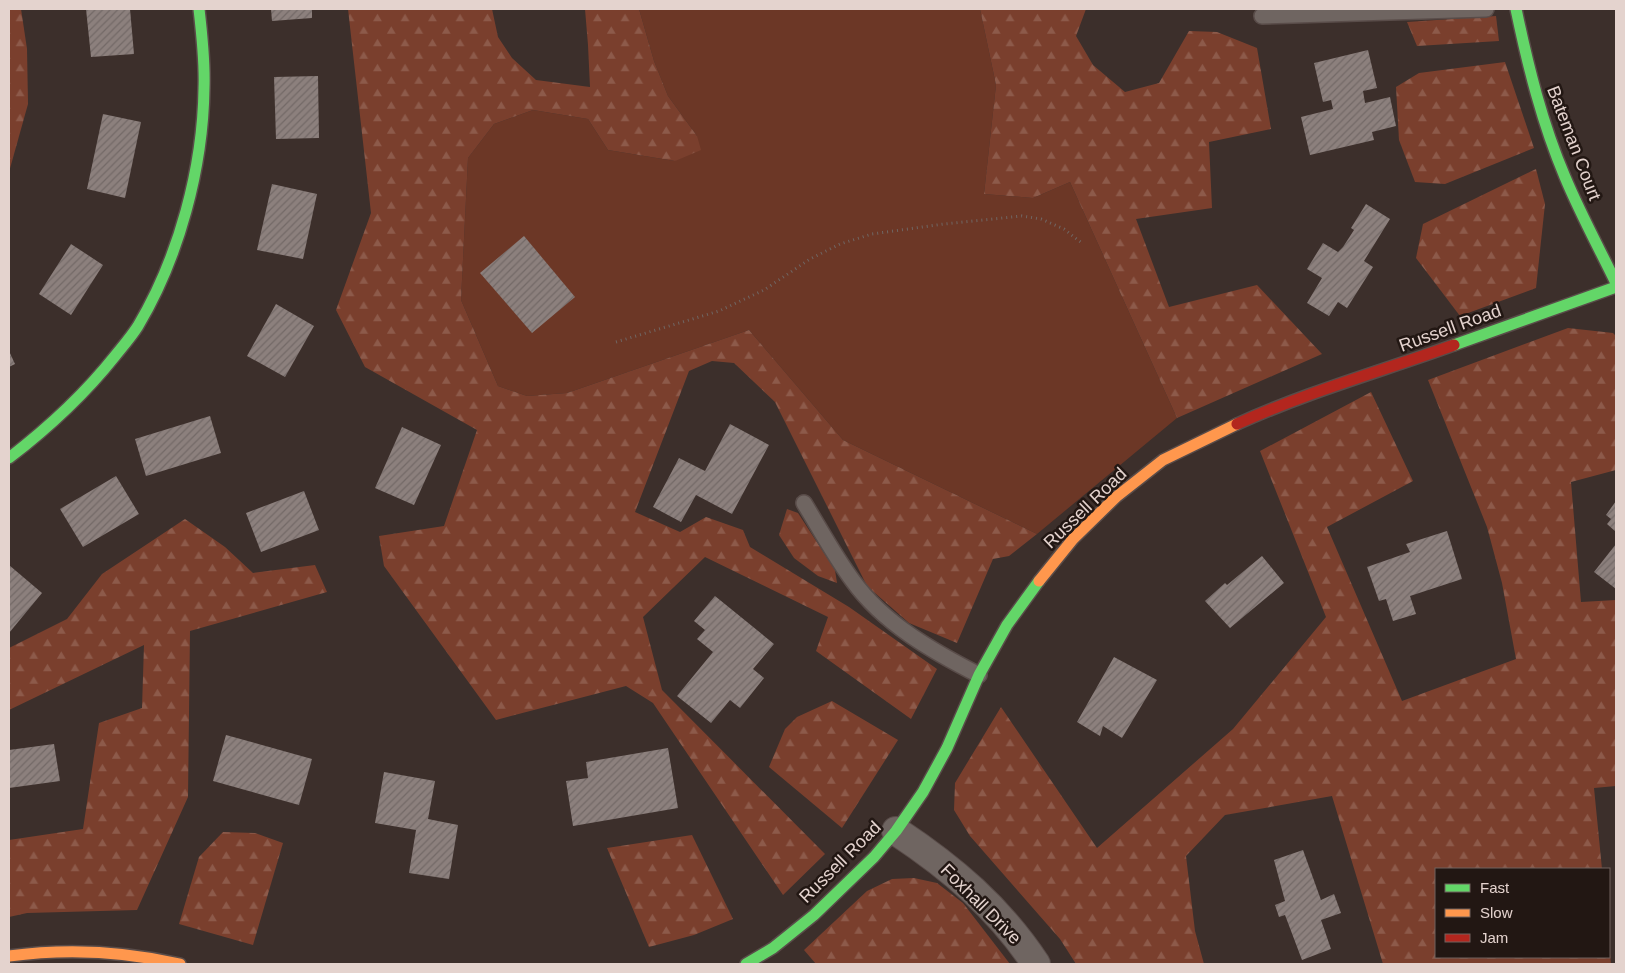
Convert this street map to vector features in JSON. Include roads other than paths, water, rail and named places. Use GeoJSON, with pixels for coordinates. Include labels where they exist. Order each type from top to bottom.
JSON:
{"type":"FeatureCollection","features":[{"type":"Feature","properties":{"kind":"street"},"geometry":{"type":"LineString","coordinates":[[9,458],[64,412],[106,367],[137,327],[166,272],[184,222],[194,180],[203,107],[204,48],[199,9]]}},
{"type":"Feature","properties":{"kind":"street","name":"Bateman Court"},"geometry":{"type":"LineString","coordinates":[[1516,9],[1524,54],[1542,116],[1565,178],[1616,283]]}},
{"type":"Feature","properties":{"kind":"street","name":"Russell Road"},"geometry":{"type":"LineString","coordinates":[[746,964],[773,948],[814,915],[874,857],[896,831],[923,792],[947,748],[979,674],[1007,625],[1024,601],[1073,539],[1116,497],[1163,460],[1266,411],[1616,287]]}},
{"type":"Feature","properties":{"kind":"street","name":"Foxhall Drive"},"geometry":{"type":"LineString","coordinates":[[896,831],[930,854],[962,880],[999,916],[1036,964]]}},
{"type":"Feature","properties":{"kind":"street"},"geometry":{"type":"LineString","coordinates":[[9,956],[41,951],[88,949],[154,957],[180,964]]}},
{"type":"Feature","properties":{"kind":"lane"},"geometry":{"type":"LineString","coordinates":[[1262,16],[1486,9]]}},
{"type":"Feature","properties":{"kind":"lane"},"geometry":{"type":"LineString","coordinates":[[804,503],[854,582],[871,602],[904,631],[940,655],[979,674]]}}]}
